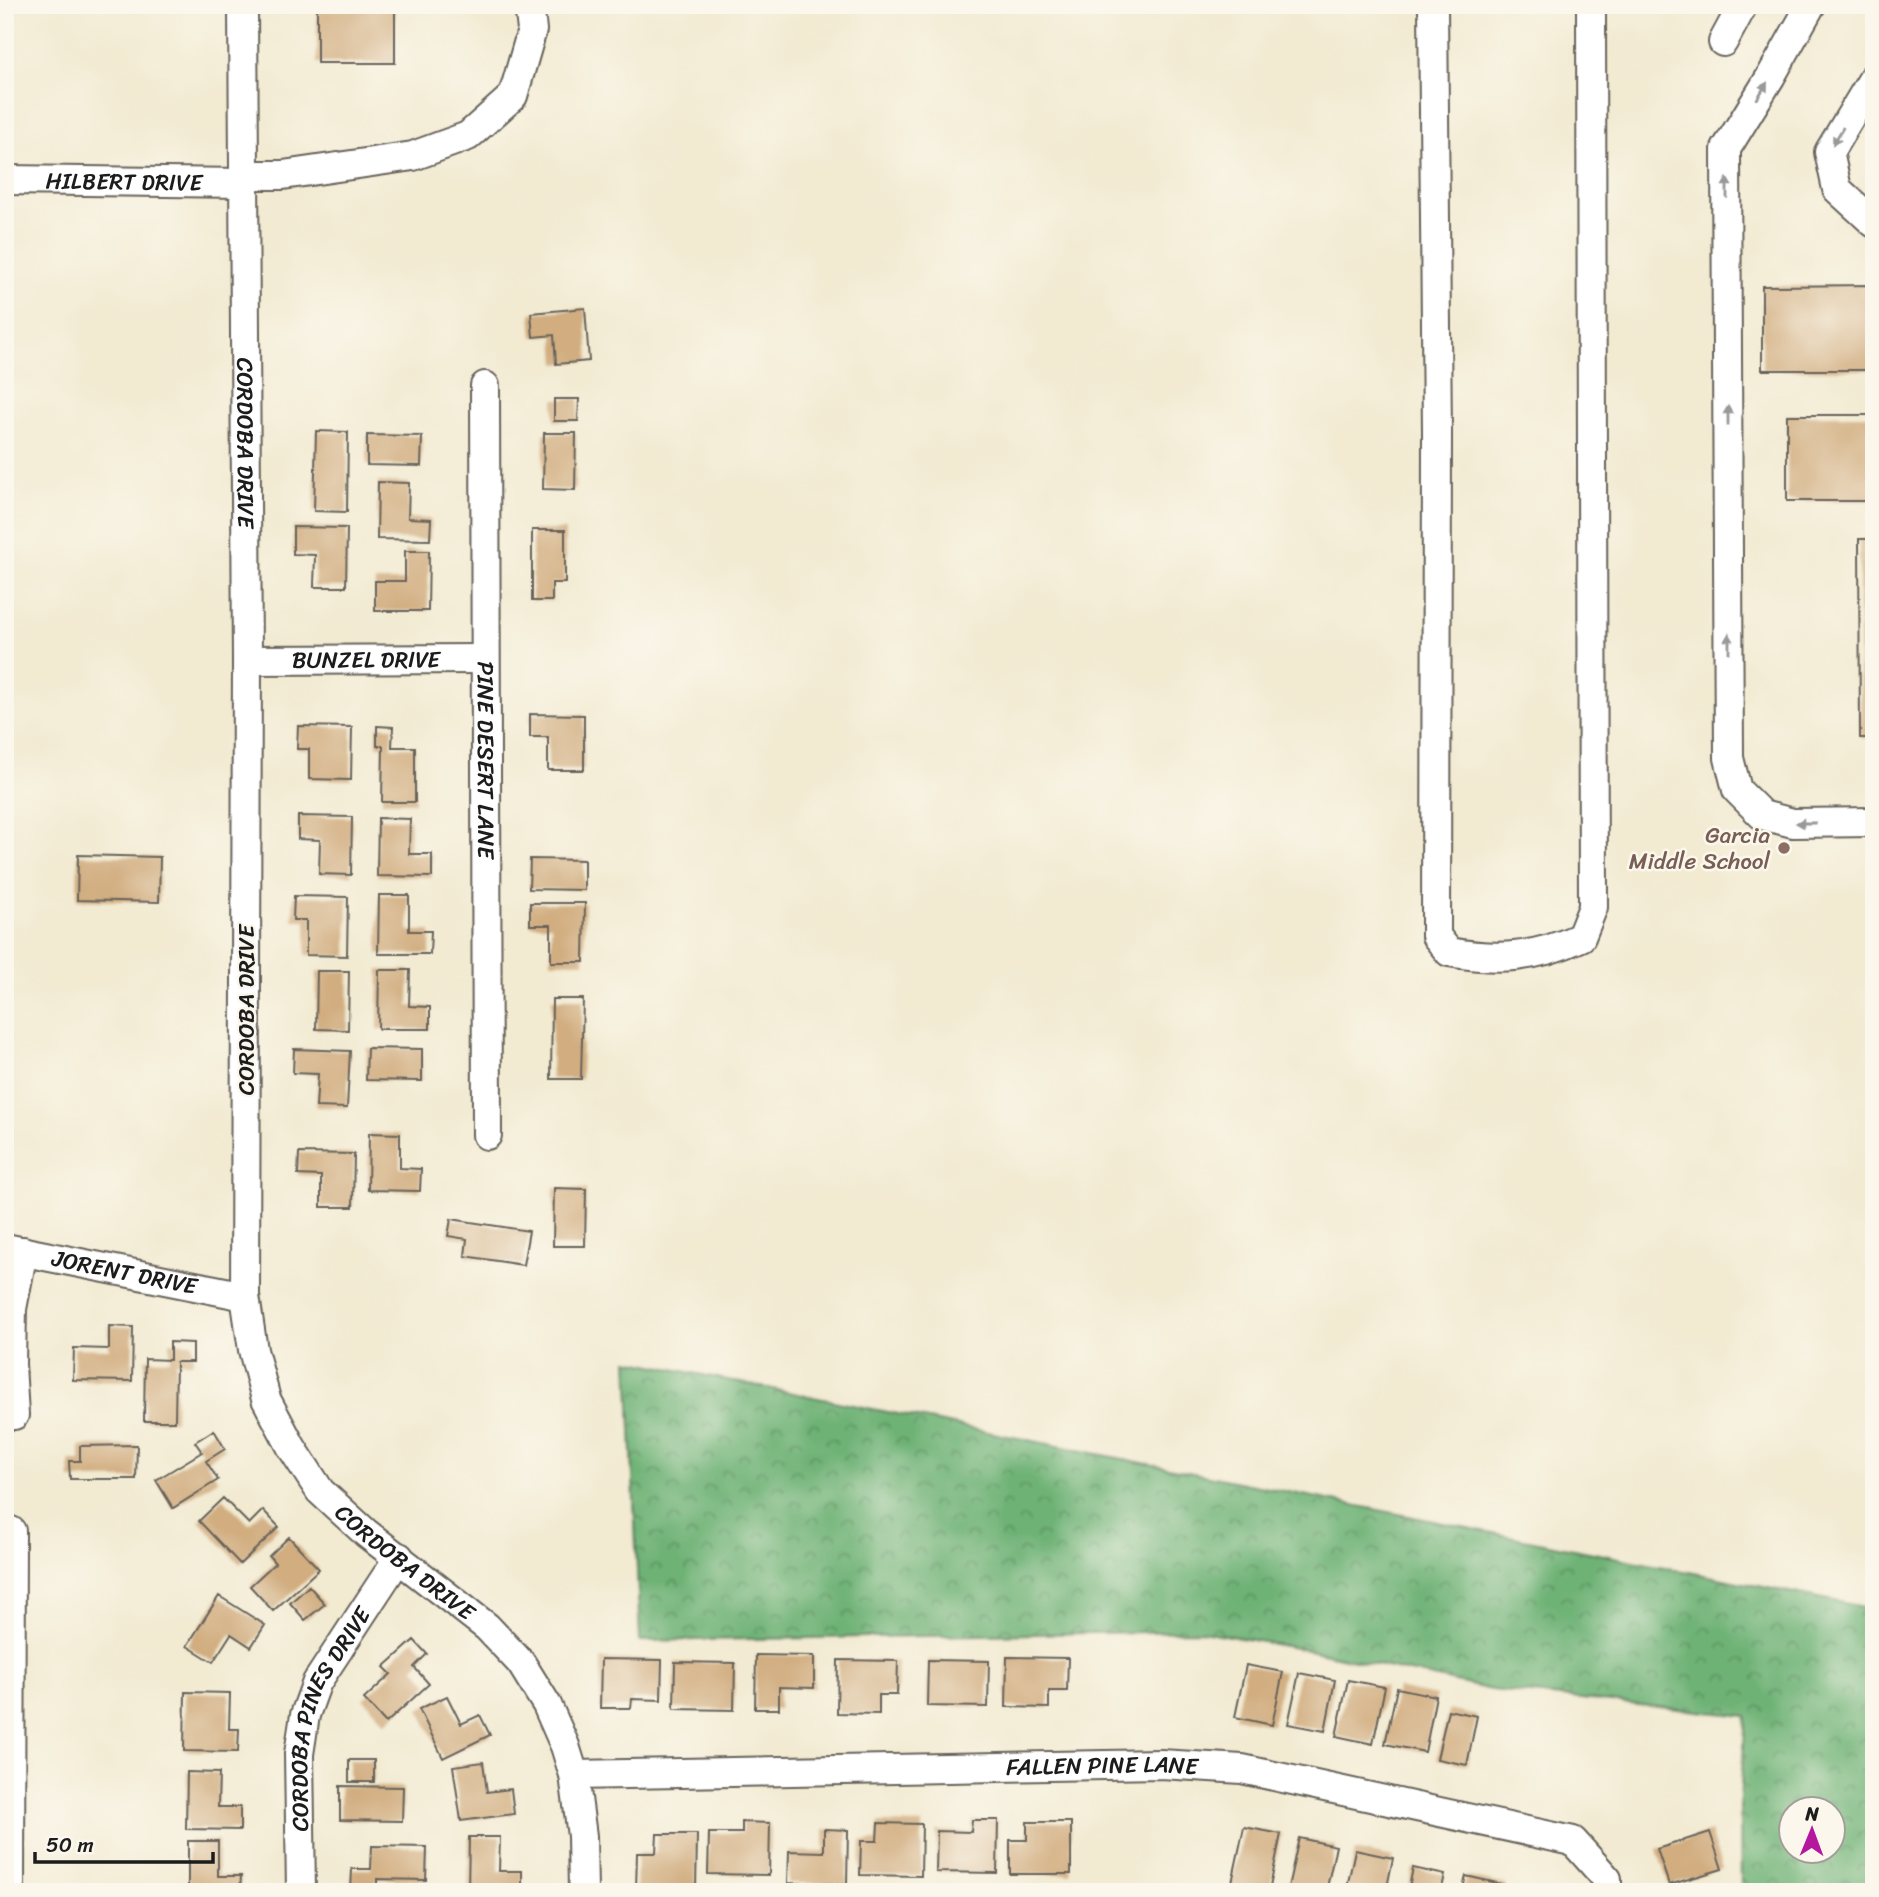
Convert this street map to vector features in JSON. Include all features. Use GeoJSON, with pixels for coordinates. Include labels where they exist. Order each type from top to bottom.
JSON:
{"type":"FeatureCollection","features":[{"type":"Feature","properties":{"kind":"street","name":"CORDOBA DRIVE"},"geometry":{"type":"LineString","coordinates":[[243,5],[247,660],[245,1296],[253,1350],[266,1399],[292,1448],[320,1491],[366,1533],[487,1627],[521,1663],[547,1705],[574,1775],[582,1836],[583,1892]]}},
{"type":"Feature","properties":{"kind":"street","name":"HILBERT DRIVE"},"geometry":{"type":"LineString","coordinates":[[5,180],[244,179],[413,156],[468,136],[513,96],[532,30],[529,5]]}},
{"type":"Feature","properties":{"kind":"street"},"geometry":{"type":"LineString","coordinates":[[1433,5],[1437,433],[1436,936],[1449,953],[1475,957],[1520,956],[1555,949],[1581,937],[1593,907],[1591,5]]}},
{"type":"Feature","properties":{"kind":"street"},"geometry":{"type":"LineString","coordinates":[[1723,42],[1743,5]]}},
{"type":"Feature","properties":{"kind":"street"},"geometry":{"type":"LineString","coordinates":[[1811,5],[1726,149],[1729,758],[1737,790],[1762,815],[1793,823],[1874,822]]}},
{"type":"Feature","properties":{"kind":"street"},"geometry":{"type":"LineString","coordinates":[[1874,77],[1829,152],[1837,189],[1874,223]]}},
{"type":"Feature","properties":{"kind":"street"},"geometry":{"type":"LineString","coordinates":[[1837,189],[1874,192]]}},
{"type":"Feature","properties":{"kind":"street","name":"PINE DESERT LANE"},"geometry":{"type":"LineString","coordinates":[[485,386],[486,1135]]}},
{"type":"Feature","properties":{"kind":"street","name":"BUNZEL DRIVE"},"geometry":{"type":"LineString","coordinates":[[247,660],[485,659]]}},
{"type":"Feature","properties":{"kind":"street"},"geometry":{"type":"LineString","coordinates":[[14,1249],[11,1364],[14,1415]]}},
{"type":"Feature","properties":{"kind":"street","name":"JORENT DRIVE"},"geometry":{"type":"LineString","coordinates":[[14,1249],[245,1296]]}},
{"type":"Feature","properties":{"kind":"street"},"geometry":{"type":"LineString","coordinates":[[5,1531],[11,1531],[10,1892]]}},
{"type":"Feature","properties":{"kind":"street","name":"CORDOBA PINES DRIVE"},"geometry":{"type":"LineString","coordinates":[[301,1892],[299,1754],[305,1715],[317,1682],[399,1558]]}},
{"type":"Feature","properties":{"kind":"street","name":"FALLEN PINE LANE"},"geometry":{"type":"LineString","coordinates":[[574,1775],[1161,1764],[1242,1769],[1573,1842],[1607,1885]]}},
{"type":"Feature","properties":{"kind":"green space"},"geometry":{"type":"Polygon","coordinates":[[[628,1360],[1874,1609],[1874,1892],[1741,1892],[1740,1799],[1746,1716],[1492,1690],[1318,1652],[1202,1631],[640,1641],[628,1360]]]}},
{"type":"Feature","properties":{"kind":"building"},"geometry":{"type":"Polygon","coordinates":[[[317,5],[395,5],[395,63],[317,63],[317,5]]]}},
{"type":"Feature","properties":{"kind":"building"},"geometry":{"type":"Polygon","coordinates":[[[1874,285],[1874,370],[1762,370],[1762,286],[1874,285]]]}},
{"type":"Feature","properties":{"kind":"building"},"geometry":{"type":"Polygon","coordinates":[[[585,308],[589,361],[556,364],[554,335],[533,337],[531,313],[585,308]]]}},
{"type":"Feature","properties":{"kind":"building"},"geometry":{"type":"Polygon","coordinates":[[[554,399],[579,399],[578,421],[554,421],[554,399]]]}},
{"type":"Feature","properties":{"kind":"building"},"geometry":{"type":"Polygon","coordinates":[[[1787,415],[1874,415],[1874,501],[1787,501],[1787,415]]]}},
{"type":"Feature","properties":{"kind":"building"},"geometry":{"type":"Polygon","coordinates":[[[316,431],[348,432],[347,512],[314,511],[316,431]]]}},
{"type":"Feature","properties":{"kind":"building"},"geometry":{"type":"Polygon","coordinates":[[[544,433],[576,433],[575,490],[543,489],[544,433]]]}},
{"type":"Feature","properties":{"kind":"building"},"geometry":{"type":"Polygon","coordinates":[[[367,435],[422,436],[421,466],[367,465],[367,435]]]}},
{"type":"Feature","properties":{"kind":"building"},"geometry":{"type":"Polygon","coordinates":[[[378,482],[409,483],[408,518],[431,519],[430,540],[377,539],[378,482]]]}},
{"type":"Feature","properties":{"kind":"building"},"geometry":{"type":"Polygon","coordinates":[[[293,527],[347,528],[346,587],[314,587],[315,555],[293,554],[293,527]]]}},
{"type":"Feature","properties":{"kind":"building"},"geometry":{"type":"Polygon","coordinates":[[[532,530],[565,530],[565,583],[552,583],[552,601],[532,601],[532,530]]]}},
{"type":"Feature","properties":{"kind":"building"},"geometry":{"type":"Polygon","coordinates":[[[1859,539],[1874,539],[1874,738],[1860,738],[1859,539]]]}},
{"type":"Feature","properties":{"kind":"building"},"geometry":{"type":"Polygon","coordinates":[[[405,551],[429,551],[428,611],[375,611],[375,581],[405,581],[405,551]]]}},
{"type":"Feature","properties":{"kind":"building"},"geometry":{"type":"Polygon","coordinates":[[[530,714],[584,715],[584,770],[548,770],[548,737],[530,737],[530,714]]]}},
{"type":"Feature","properties":{"kind":"building"},"geometry":{"type":"Polygon","coordinates":[[[298,726],[352,727],[351,780],[309,779],[309,749],[297,749],[298,726]]]}},
{"type":"Feature","properties":{"kind":"building"},"geometry":{"type":"Polygon","coordinates":[[[377,726],[393,727],[392,747],[415,747],[415,802],[382,802],[383,746],[377,746],[377,726]]]}},
{"type":"Feature","properties":{"kind":"building"},"geometry":{"type":"Polygon","coordinates":[[[298,816],[352,817],[351,875],[319,874],[320,840],[298,839],[298,816]]]}},
{"type":"Feature","properties":{"kind":"building"},"geometry":{"type":"Polygon","coordinates":[[[378,818],[410,819],[409,854],[432,854],[432,877],[377,876],[378,818]]]}},
{"type":"Feature","properties":{"kind":"building"},"geometry":{"type":"Polygon","coordinates":[[[78,855],[160,857],[159,902],[77,900],[78,855]]]}},
{"type":"Feature","properties":{"kind":"building"},"geometry":{"type":"Polygon","coordinates":[[[530,859],[584,860],[584,890],[529,889],[530,859]]]}},
{"type":"Feature","properties":{"kind":"building"},"geometry":{"type":"Polygon","coordinates":[[[379,895],[409,895],[409,931],[431,931],[430,954],[378,954],[379,895]]]}},
{"type":"Feature","properties":{"kind":"building"},"geometry":{"type":"Polygon","coordinates":[[[294,896],[348,897],[347,956],[306,955],[306,920],[293,920],[294,896]]]}},
{"type":"Feature","properties":{"kind":"building"},"geometry":{"type":"Polygon","coordinates":[[[530,903],[585,903],[584,962],[551,962],[551,925],[530,925],[530,903]]]}},
{"type":"Feature","properties":{"kind":"building"},"geometry":{"type":"Polygon","coordinates":[[[379,970],[410,970],[409,1006],[430,1007],[430,1029],[378,1029],[379,970]]]}},
{"type":"Feature","properties":{"kind":"building"},"geometry":{"type":"Polygon","coordinates":[[[317,971],[349,971],[348,1030],[316,1029],[317,971]]]}},
{"type":"Feature","properties":{"kind":"building"},"geometry":{"type":"Polygon","coordinates":[[[552,999],[583,999],[581,1079],[551,1079],[552,999]]]}},
{"type":"Feature","properties":{"kind":"building"},"geometry":{"type":"Polygon","coordinates":[[[367,1048],[422,1049],[422,1081],[366,1080],[367,1048]]]}},
{"type":"Feature","properties":{"kind":"building"},"geometry":{"type":"Polygon","coordinates":[[[294,1049],[350,1051],[347,1108],[316,1107],[318,1074],[293,1073],[294,1049]]]}},
{"type":"Feature","properties":{"kind":"building"},"geometry":{"type":"Polygon","coordinates":[[[369,1133],[400,1134],[400,1168],[421,1169],[420,1191],[368,1190],[369,1133]]]}},
{"type":"Feature","properties":{"kind":"building"},"geometry":{"type":"Polygon","coordinates":[[[299,1153],[354,1154],[353,1207],[321,1207],[321,1176],[298,1175],[299,1153]]]}},
{"type":"Feature","properties":{"kind":"building"},"geometry":{"type":"Polygon","coordinates":[[[554,1188],[586,1189],[585,1246],[553,1246],[554,1188]]]}},
{"type":"Feature","properties":{"kind":"building"},"geometry":{"type":"Polygon","coordinates":[[[451,1219],[529,1231],[523,1265],[465,1256],[467,1239],[448,1236],[451,1219]]]}},
{"type":"Feature","properties":{"kind":"building"},"geometry":{"type":"Polygon","coordinates":[[[109,1326],[133,1327],[132,1381],[73,1380],[74,1348],[109,1349],[109,1326]]]}},
{"type":"Feature","properties":{"kind":"building"},"geometry":{"type":"Polygon","coordinates":[[[170,1342],[193,1343],[193,1362],[176,1362],[175,1421],[144,1421],[145,1359],[170,1360],[170,1342]]]}},
{"type":"Feature","properties":{"kind":"building"},"geometry":{"type":"Polygon","coordinates":[[[214,1430],[225,1449],[206,1461],[218,1480],[173,1508],[156,1480],[202,1452],[195,1442],[214,1430]]]}},
{"type":"Feature","properties":{"kind":"building"},"geometry":{"type":"Polygon","coordinates":[[[137,1445],[136,1479],[70,1479],[69,1461],[80,1461],[80,1446],[137,1445]]]}},
{"type":"Feature","properties":{"kind":"building"},"geometry":{"type":"Polygon","coordinates":[[[223,1498],[249,1524],[263,1510],[279,1527],[240,1564],[199,1521],[223,1498]]]}},
{"type":"Feature","properties":{"kind":"building"},"geometry":{"type":"Polygon","coordinates":[[[289,1537],[319,1569],[273,1611],[250,1586],[275,1563],[269,1556],[289,1537]]]}},
{"type":"Feature","properties":{"kind":"building"},"geometry":{"type":"Polygon","coordinates":[[[309,1586],[325,1604],[305,1620],[290,1603],[309,1586]]]}},
{"type":"Feature","properties":{"kind":"building"},"geometry":{"type":"Polygon","coordinates":[[[219,1596],[265,1625],[251,1647],[231,1634],[213,1662],[187,1646],[219,1596]]]}},
{"type":"Feature","properties":{"kind":"building"},"geometry":{"type":"Polygon","coordinates":[[[414,1640],[427,1654],[414,1667],[429,1684],[386,1723],[364,1699],[391,1674],[384,1667],[414,1640]]]}},
{"type":"Feature","properties":{"kind":"building"},"geometry":{"type":"Polygon","coordinates":[[[756,1655],[814,1656],[814,1688],[779,1687],[779,1709],[755,1709],[756,1655]]]}},
{"type":"Feature","properties":{"kind":"building"},"geometry":{"type":"Polygon","coordinates":[[[1007,1657],[1068,1658],[1067,1691],[1049,1691],[1049,1708],[1006,1707],[1007,1657]]]}},
{"type":"Feature","properties":{"kind":"building"},"geometry":{"type":"Polygon","coordinates":[[[601,1659],[662,1660],[661,1700],[632,1699],[631,1708],[600,1708],[601,1659]]]}},
{"type":"Feature","properties":{"kind":"building"},"geometry":{"type":"Polygon","coordinates":[[[838,1660],[898,1661],[897,1695],[879,1695],[879,1714],[837,1713],[838,1660]]]}},
{"type":"Feature","properties":{"kind":"building"},"geometry":{"type":"Polygon","coordinates":[[[928,1660],[989,1661],[988,1707],[927,1706],[928,1660]]]}},
{"type":"Feature","properties":{"kind":"building"},"geometry":{"type":"Polygon","coordinates":[[[675,1662],[735,1663],[734,1710],[674,1709],[675,1662]]]}},
{"type":"Feature","properties":{"kind":"building"},"geometry":{"type":"Polygon","coordinates":[[[1246,1665],[1283,1672],[1272,1725],[1235,1717],[1246,1665]]]}},
{"type":"Feature","properties":{"kind":"building"},"geometry":{"type":"Polygon","coordinates":[[[1299,1673],[1335,1680],[1325,1731],[1288,1724],[1299,1673]]]}},
{"type":"Feature","properties":{"kind":"building"},"geometry":{"type":"Polygon","coordinates":[[[1348,1680],[1385,1687],[1373,1744],[1336,1736],[1348,1680]]]}},
{"type":"Feature","properties":{"kind":"building"},"geometry":{"type":"Polygon","coordinates":[[[1397,1688],[1436,1696],[1425,1752],[1385,1744],[1397,1688]]]}},
{"type":"Feature","properties":{"kind":"building"},"geometry":{"type":"Polygon","coordinates":[[[185,1692],[230,1693],[229,1729],[239,1729],[238,1752],[184,1751],[185,1692]]]}},
{"type":"Feature","properties":{"kind":"building"},"geometry":{"type":"Polygon","coordinates":[[[447,1696],[461,1724],[480,1715],[490,1735],[443,1758],[419,1709],[447,1696]]]}},
{"type":"Feature","properties":{"kind":"building"},"geometry":{"type":"Polygon","coordinates":[[[1448,1710],[1477,1716],[1467,1765],[1437,1759],[1448,1710]]]}},
{"type":"Feature","properties":{"kind":"building"},"geometry":{"type":"Polygon","coordinates":[[[349,1760],[374,1760],[374,1782],[349,1782],[349,1760]]]}},
{"type":"Feature","properties":{"kind":"building"},"geometry":{"type":"Polygon","coordinates":[[[483,1762],[487,1792],[511,1789],[514,1814],[461,1821],[453,1766],[483,1762]]]}},
{"type":"Feature","properties":{"kind":"building"},"geometry":{"type":"Polygon","coordinates":[[[187,1772],[219,1773],[218,1807],[240,1807],[240,1830],[186,1829],[187,1772]]]}},
{"type":"Feature","properties":{"kind":"building"},"geometry":{"type":"Polygon","coordinates":[[[340,1786],[403,1787],[402,1821],[340,1820],[340,1786]]]}},
{"type":"Feature","properties":{"kind":"building"},"geometry":{"type":"Polygon","coordinates":[[[972,1820],[998,1820],[997,1873],[936,1872],[937,1831],[971,1832],[972,1820]]]}},
{"type":"Feature","properties":{"kind":"building"},"geometry":{"type":"Polygon","coordinates":[[[742,1822],[770,1823],[769,1875],[708,1874],[709,1833],[742,1833],[742,1822]]]}},
{"type":"Feature","properties":{"kind":"building"},"geometry":{"type":"Polygon","coordinates":[[[1027,1822],[1071,1822],[1071,1874],[1010,1874],[1010,1840],[1027,1840],[1027,1822]]]}},
{"type":"Feature","properties":{"kind":"building"},"geometry":{"type":"Polygon","coordinates":[[[878,1823],[922,1824],[921,1876],[860,1875],[861,1841],[877,1841],[878,1823]]]}},
{"type":"Feature","properties":{"kind":"building"},"geometry":{"type":"Polygon","coordinates":[[[1244,1827],[1281,1834],[1269,1892],[1230,1892],[1244,1827]]]}},
{"type":"Feature","properties":{"kind":"building"},"geometry":{"type":"Polygon","coordinates":[[[824,1829],[848,1830],[847,1884],[788,1883],[789,1851],[824,1852],[824,1829]]]}},
{"type":"Feature","properties":{"kind":"building"},"geometry":{"type":"Polygon","coordinates":[[[1710,1832],[1722,1869],[1669,1885],[1657,1849],[1710,1832]]]}},
{"type":"Feature","properties":{"kind":"building"},"geometry":{"type":"Polygon","coordinates":[[[657,1834],[697,1834],[696,1891],[636,1890],[637,1853],[656,1853],[657,1834]]]}},
{"type":"Feature","properties":{"kind":"building"},"geometry":{"type":"Polygon","coordinates":[[[469,1837],[500,1837],[499,1871],[522,1871],[522,1892],[468,1892],[469,1837]]]}},
{"type":"Feature","properties":{"kind":"building"},"geometry":{"type":"Polygon","coordinates":[[[1299,1838],[1336,1846],[1326,1892],[1287,1892],[1299,1838]]]}},
{"type":"Feature","properties":{"kind":"building"},"geometry":{"type":"Polygon","coordinates":[[[188,1841],[218,1841],[218,1876],[241,1876],[240,1892],[188,1892],[188,1841]]]}},
{"type":"Feature","properties":{"kind":"building"},"geometry":{"type":"Polygon","coordinates":[[[372,1846],[427,1847],[426,1880],[377,1879],[377,1892],[351,1892],[352,1869],[371,1869],[372,1846]]]}},
{"type":"Feature","properties":{"kind":"building"},"geometry":{"type":"Polygon","coordinates":[[[1355,1850],[1393,1858],[1386,1892],[1346,1892],[1355,1850]]]}},
{"type":"Feature","properties":{"kind":"building"},"geometry":{"type":"Polygon","coordinates":[[[1413,1868],[1445,1875],[1441,1892],[1408,1892],[1413,1868]]]}},
{"type":"Feature","properties":{"kind":"building"},"geometry":{"type":"Polygon","coordinates":[[[1466,1876],[1506,1885],[1504,1892],[1462,1892],[1466,1876]]]}},
{"type":"Feature","properties":{"kind":"place","name":"Garcia Middle School"},"geometry":{"type":"Point","coordinates":[1784,848]}}]}
